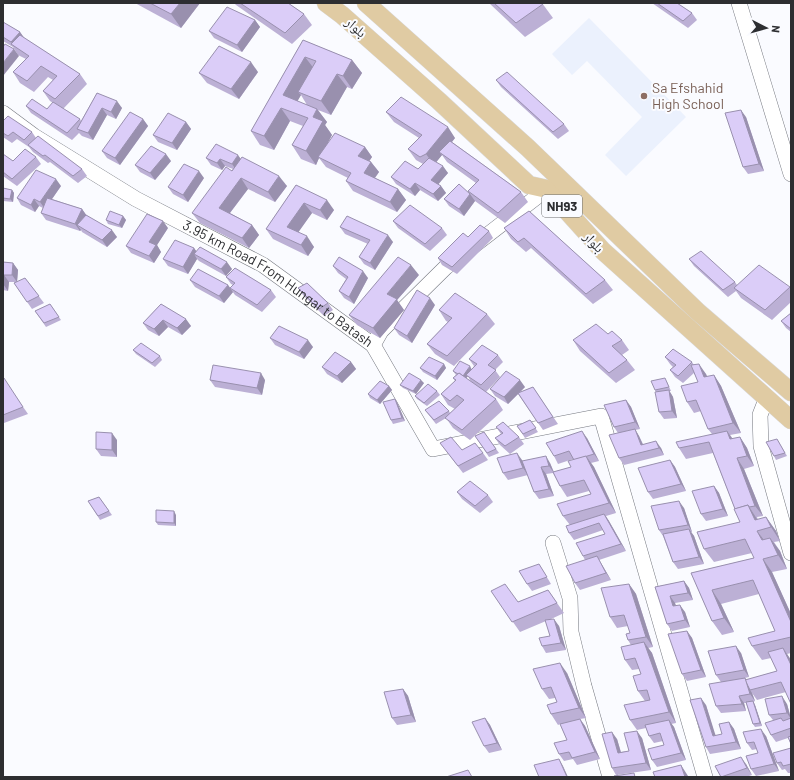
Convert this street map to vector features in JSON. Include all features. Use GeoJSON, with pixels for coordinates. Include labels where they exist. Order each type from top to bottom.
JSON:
{"type":"FeatureCollection","features":[{"type":"Feature","properties":{"kind":"main road","name":"بلوار"},"geometry":{"type":"LineString","coordinates":[[326,3],[342,15],[440,101],[529,185],[547,189],[603,251],[791,420]]}},
{"type":"Feature","properties":{"kind":"main road","name":"بلوار"},"geometry":{"type":"LineString","coordinates":[[366,3],[528,148],[698,312],[791,392]]}},
{"type":"Feature","properties":{"kind":"main road"},"geometry":{"type":"LineString","coordinates":[[686,325],[698,312]]}},
{"type":"Feature","properties":{"kind":"street"},"geometry":{"type":"LineString","coordinates":[[736,5],[791,174]]}},
{"type":"Feature","properties":{"kind":"street","name":"3.95 km Road From Hungar to Batash"},"geometry":{"type":"LineString","coordinates":[[3,113],[34,136],[136,199],[264,265],[373,345],[381,331],[446,267],[547,189]]}},
{"type":"Feature","properties":{"kind":"street"},"geometry":{"type":"LineString","coordinates":[[373,345],[433,449],[601,416],[705,777]]}},
{"type":"Feature","properties":{"kind":"street"},"geometry":{"type":"LineString","coordinates":[[767,397],[760,415],[761,446],[791,553]]}},
{"type":"Feature","properties":{"kind":"street"},"geometry":{"type":"LineString","coordinates":[[554,543],[570,598],[572,640],[610,777]]}},
{"type":"Feature","properties":{"kind":"shaded area","name":"Sa Efshahid High School"},"geometry":{"type":"Polygon","coordinates":[[[589,18],[686,117],[626,176],[605,155],[642,117],[587,61],[572,75],[552,54],[589,18]]]}},
{"type":"Feature","properties":{"kind":"building"},"geometry":{"type":"Polygon","coordinates":[[[150,3],[180,3],[171,14],[150,3]]]}},
{"type":"Feature","properties":{"kind":"building"},"geometry":{"type":"Polygon","coordinates":[[[240,3],[288,3],[304,14],[285,33],[240,3]]]}},
{"type":"Feature","properties":{"kind":"building"},"geometry":{"type":"Polygon","coordinates":[[[494,3],[542,3],[543,4],[516,23],[494,3]]]}},
{"type":"Feature","properties":{"kind":"building"},"geometry":{"type":"Polygon","coordinates":[[[657,3],[677,3],[692,13],[683,21],[657,3]]]}},
{"type":"Feature","properties":{"kind":"building"},"geometry":{"type":"Polygon","coordinates":[[[227,7],[255,20],[237,45],[209,31],[227,7]]]}},
{"type":"Feature","properties":{"kind":"building"},"geometry":{"type":"Polygon","coordinates":[[[3,22],[20,32],[11,42],[3,37],[3,22]]]}},
{"type":"Feature","properties":{"kind":"building"},"geometry":{"type":"Polygon","coordinates":[[[20,35],[80,74],[55,99],[43,91],[57,76],[41,66],[27,81],[13,72],[29,56],[11,44],[20,35]]]}},
{"type":"Feature","properties":{"kind":"building"},"geometry":{"type":"Polygon","coordinates":[[[303,40],[352,60],[343,76],[337,74],[321,101],[298,92],[316,61],[305,57],[283,95],[317,109],[313,117],[323,121],[306,151],[292,145],[308,118],[281,108],[264,136],[251,131],[303,40]]]}},
{"type":"Feature","properties":{"kind":"building"},"geometry":{"type":"Polygon","coordinates":[[[5,44],[14,49],[3,63],[3,47],[5,44]]]}},
{"type":"Feature","properties":{"kind":"building"},"geometry":{"type":"Polygon","coordinates":[[[219,46],[251,62],[231,89],[199,73],[219,46]]]}},
{"type":"Feature","properties":{"kind":"building"},"geometry":{"type":"Polygon","coordinates":[[[507,72],[564,124],[553,132],[496,80],[507,72]]]}},
{"type":"Feature","properties":{"kind":"building"},"geometry":{"type":"Polygon","coordinates":[[[97,93],[117,101],[111,112],[102,108],[88,133],[77,129],[97,93]]]}},
{"type":"Feature","properties":{"kind":"building"},"geometry":{"type":"Polygon","coordinates":[[[401,97],[448,127],[426,154],[420,157],[408,149],[422,135],[386,112],[401,97]]]}},
{"type":"Feature","properties":{"kind":"building"},"geometry":{"type":"Polygon","coordinates":[[[32,99],[47,109],[53,102],[80,119],[67,133],[26,106],[32,99]]]}},
{"type":"Feature","properties":{"kind":"building"},"geometry":{"type":"Polygon","coordinates":[[[741,110],[759,164],[743,167],[725,113],[741,110]]]}},
{"type":"Feature","properties":{"kind":"building"},"geometry":{"type":"Polygon","coordinates":[[[130,112],[143,119],[115,158],[102,151],[130,112]]]}},
{"type":"Feature","properties":{"kind":"building"},"geometry":{"type":"Polygon","coordinates":[[[168,113],[186,122],[172,143],[153,135],[168,113]]]}},
{"type":"Feature","properties":{"kind":"building"},"geometry":{"type":"Polygon","coordinates":[[[8,116],[32,132],[24,140],[13,132],[8,136],[3,133],[3,121],[8,116]]]}},
{"type":"Feature","properties":{"kind":"building"},"geometry":{"type":"Polygon","coordinates":[[[335,133],[365,147],[358,156],[371,162],[364,173],[398,189],[390,202],[346,181],[351,173],[318,157],[335,133]]]}},
{"type":"Feature","properties":{"kind":"building"},"geometry":{"type":"Polygon","coordinates":[[[38,136],[82,169],[73,176],[45,155],[43,156],[28,145],[38,136]]]}},
{"type":"Feature","properties":{"kind":"building"},"geometry":{"type":"Polygon","coordinates":[[[450,141],[521,192],[498,213],[468,191],[479,180],[439,152],[450,141]]]}},
{"type":"Feature","properties":{"kind":"building"},"geometry":{"type":"Polygon","coordinates":[[[216,144],[238,155],[232,164],[220,159],[217,163],[206,158],[216,144]]]}},
{"type":"Feature","properties":{"kind":"building"},"geometry":{"type":"Polygon","coordinates":[[[151,146],[166,154],[150,173],[135,165],[151,146]]]}},
{"type":"Feature","properties":{"kind":"building"},"geometry":{"type":"Polygon","coordinates":[[[25,149],[36,157],[12,179],[3,172],[3,154],[13,161],[25,149]]]}},
{"type":"Feature","properties":{"kind":"building"},"geometry":{"type":"Polygon","coordinates":[[[242,157],[279,176],[268,192],[241,178],[219,208],[252,225],[242,238],[192,213],[226,167],[232,171],[242,157]]]}},
{"type":"Feature","properties":{"kind":"building"},"geometry":{"type":"Polygon","coordinates":[[[429,158],[443,166],[431,180],[441,186],[433,194],[415,183],[410,189],[391,177],[405,161],[418,169],[429,158]]]}},
{"type":"Feature","properties":{"kind":"building"},"geometry":{"type":"Polygon","coordinates":[[[184,164],[199,171],[183,195],[168,187],[184,164]]]}},
{"type":"Feature","properties":{"kind":"building"},"geometry":{"type":"Polygon","coordinates":[[[36,170],[56,179],[40,202],[34,199],[31,205],[17,198],[36,170]]]}},
{"type":"Feature","properties":{"kind":"building"},"geometry":{"type":"Polygon","coordinates":[[[459,184],[470,194],[459,209],[444,199],[459,184]]]}},
{"type":"Feature","properties":{"kind":"building"},"geometry":{"type":"Polygon","coordinates":[[[296,185],[327,200],[320,210],[304,203],[287,227],[307,236],[301,245],[266,229],[296,185]]]}},
{"type":"Feature","properties":{"kind":"building"},"geometry":{"type":"Polygon","coordinates":[[[3,188],[12,190],[10,199],[3,198],[3,188]]]}},
{"type":"Feature","properties":{"kind":"building"},"geometry":{"type":"Polygon","coordinates":[[[47,198],[82,209],[75,224],[41,213],[47,198]]]}},
{"type":"Feature","properties":{"kind":"building"},"geometry":{"type":"Polygon","coordinates":[[[410,205],[442,228],[425,244],[393,221],[410,205]]]}},
{"type":"Feature","properties":{"kind":"building"},"geometry":{"type":"Polygon","coordinates":[[[110,211],[123,216],[119,225],[106,220],[110,211]]]}},
{"type":"Feature","properties":{"kind":"building"},"geometry":{"type":"Polygon","coordinates":[[[529,211],[605,280],[586,294],[524,238],[518,242],[504,228],[529,211]]]}},
{"type":"Feature","properties":{"kind":"building"},"geometry":{"type":"Polygon","coordinates":[[[147,214],[163,221],[149,242],[156,245],[149,256],[126,246],[147,214]]]}},
{"type":"Feature","properties":{"kind":"building"},"geometry":{"type":"Polygon","coordinates":[[[86,215],[112,230],[102,240],[77,225],[86,215]]]}},
{"type":"Feature","properties":{"kind":"building"},"geometry":{"type":"Polygon","coordinates":[[[347,216],[388,235],[370,263],[359,257],[370,240],[340,227],[347,216]]]}},
{"type":"Feature","properties":{"kind":"building"},"geometry":{"type":"Polygon","coordinates":[[[480,225],[489,231],[452,267],[438,258],[463,233],[468,237],[480,225]]]}},
{"type":"Feature","properties":{"kind":"building"},"geometry":{"type":"Polygon","coordinates":[[[175,240],[194,248],[183,267],[163,259],[175,240]]]}},
{"type":"Feature","properties":{"kind":"building"},"geometry":{"type":"Polygon","coordinates":[[[200,247],[227,262],[221,269],[194,254],[200,247]]]}},
{"type":"Feature","properties":{"kind":"building"},"geometry":{"type":"Polygon","coordinates":[[[701,251],[735,282],[723,290],[689,259],[701,251]]]}},
{"type":"Feature","properties":{"kind":"building"},"geometry":{"type":"Polygon","coordinates":[[[339,257],[363,271],[349,297],[339,291],[348,277],[333,266],[339,257]]]}},
{"type":"Feature","properties":{"kind":"building"},"geometry":{"type":"Polygon","coordinates":[[[398,257],[411,265],[387,294],[397,299],[373,328],[349,315],[398,257]]]}},
{"type":"Feature","properties":{"kind":"building"},"geometry":{"type":"Polygon","coordinates":[[[3,262],[13,263],[12,275],[4,275],[3,284],[3,262]]]}},
{"type":"Feature","properties":{"kind":"building"},"geometry":{"type":"Polygon","coordinates":[[[759,265],[790,287],[765,310],[734,288],[759,265]]]}},
{"type":"Feature","properties":{"kind":"building"},"geometry":{"type":"Polygon","coordinates":[[[235,268],[271,290],[257,305],[230,288],[235,283],[226,277],[235,268]]]}},
{"type":"Feature","properties":{"kind":"building"},"geometry":{"type":"Polygon","coordinates":[[[198,269],[228,285],[219,296],[190,280],[198,269]]]}},
{"type":"Feature","properties":{"kind":"building"},"geometry":{"type":"Polygon","coordinates":[[[25,278],[39,296],[27,302],[14,283],[25,278]]]}},
{"type":"Feature","properties":{"kind":"building"},"geometry":{"type":"Polygon","coordinates":[[[307,283],[328,303],[319,309],[298,288],[307,283]]]}},
{"type":"Feature","properties":{"kind":"building"},"geometry":{"type":"Polygon","coordinates":[[[417,290],[430,298],[407,336],[394,328],[417,290]]]}},
{"type":"Feature","properties":{"kind":"building"},"geometry":{"type":"Polygon","coordinates":[[[455,293],[487,314],[447,356],[427,344],[452,318],[439,310],[455,293]]]}},
{"type":"Feature","properties":{"kind":"building"},"geometry":{"type":"Polygon","coordinates":[[[50,304],[59,317],[44,323],[35,311],[50,304]]]}},
{"type":"Feature","properties":{"kind":"building"},"geometry":{"type":"Polygon","coordinates":[[[161,304],[186,319],[177,328],[163,320],[154,329],[143,323],[161,304]]]}},
{"type":"Feature","properties":{"kind":"building"},"geometry":{"type":"Polygon","coordinates":[[[791,313],[791,329],[781,321],[791,313]]]}},
{"type":"Feature","properties":{"kind":"building"},"geometry":{"type":"Polygon","coordinates":[[[596,324],[608,334],[612,331],[622,340],[612,346],[627,360],[609,373],[573,340],[596,324]]]}},
{"type":"Feature","properties":{"kind":"building"},"geometry":{"type":"Polygon","coordinates":[[[279,326],[308,340],[299,352],[270,338],[279,326]]]}},
{"type":"Feature","properties":{"kind":"building"},"geometry":{"type":"Polygon","coordinates":[[[141,343],[160,356],[152,363],[133,350],[141,343]]]}},
{"type":"Feature","properties":{"kind":"building"},"geometry":{"type":"Polygon","coordinates":[[[482,345],[498,355],[488,365],[496,370],[481,385],[466,375],[477,364],[469,359],[482,345]]]}},
{"type":"Feature","properties":{"kind":"building"},"geometry":{"type":"Polygon","coordinates":[[[673,349],[692,362],[678,376],[670,370],[676,365],[665,357],[673,349]]]}},
{"type":"Feature","properties":{"kind":"building"},"geometry":{"type":"Polygon","coordinates":[[[335,352],[351,362],[337,376],[322,367],[335,352]]]}},
{"type":"Feature","properties":{"kind":"building"},"geometry":{"type":"Polygon","coordinates":[[[429,357],[444,364],[435,376],[420,368],[429,357]]]}},
{"type":"Feature","properties":{"kind":"building"},"geometry":{"type":"Polygon","coordinates":[[[460,361],[470,366],[463,376],[453,371],[460,361]]]}},
{"type":"Feature","properties":{"kind":"building"},"geometry":{"type":"Polygon","coordinates":[[[699,364],[704,377],[714,375],[733,423],[708,429],[696,400],[687,402],[681,386],[698,382],[691,365],[699,364]]]}},
{"type":"Feature","properties":{"kind":"building"},"geometry":{"type":"Polygon","coordinates":[[[213,365],[261,373],[257,388],[210,380],[213,365]]]}},
{"type":"Feature","properties":{"kind":"building"},"geometry":{"type":"Polygon","coordinates":[[[506,371],[520,380],[504,397],[490,389],[506,371]]]}},
{"type":"Feature","properties":{"kind":"building"},"geometry":{"type":"Polygon","coordinates":[[[409,373],[421,380],[413,391],[400,385],[409,373]]]}},
{"type":"Feature","properties":{"kind":"building"},"geometry":{"type":"Polygon","coordinates":[[[459,373],[496,399],[462,430],[445,418],[464,400],[457,395],[450,401],[441,394],[456,380],[453,378],[459,373]]]}},
{"type":"Feature","properties":{"kind":"building"},"geometry":{"type":"Polygon","coordinates":[[[3,378],[23,407],[3,415],[3,378]]]}},
{"type":"Feature","properties":{"kind":"building"},"geometry":{"type":"Polygon","coordinates":[[[665,378],[669,387],[655,390],[651,381],[665,378]]]}},
{"type":"Feature","properties":{"kind":"building"},"geometry":{"type":"Polygon","coordinates":[[[380,381],[389,386],[377,400],[368,394],[380,381]]]}},
{"type":"Feature","properties":{"kind":"building"},"geometry":{"type":"Polygon","coordinates":[[[428,384],[437,391],[424,403],[415,396],[428,384]]]}},
{"type":"Feature","properties":{"kind":"building"},"geometry":{"type":"Polygon","coordinates":[[[533,387],[553,417],[538,423],[518,393],[533,387]]]}},
{"type":"Feature","properties":{"kind":"building"},"geometry":{"type":"Polygon","coordinates":[[[669,390],[672,411],[659,412],[655,392],[669,390]]]}},
{"type":"Feature","properties":{"kind":"building"},"geometry":{"type":"Polygon","coordinates":[[[395,399],[402,418],[391,420],[383,402],[395,399]]]}},
{"type":"Feature","properties":{"kind":"building"},"geometry":{"type":"Polygon","coordinates":[[[626,400],[635,422],[614,427],[604,405],[626,400]]]}},
{"type":"Feature","properties":{"kind":"building"},"geometry":{"type":"Polygon","coordinates":[[[439,401],[449,411],[434,420],[425,410],[439,401]]]}},
{"type":"Feature","properties":{"kind":"building"},"geometry":{"type":"Polygon","coordinates":[[[530,420],[536,428],[523,434],[517,426],[530,420]]]}},
{"type":"Feature","properties":{"kind":"building"},"geometry":{"type":"Polygon","coordinates":[[[503,422],[519,437],[505,446],[495,438],[503,433],[496,427],[503,422]]]}},
{"type":"Feature","properties":{"kind":"building"},"geometry":{"type":"Polygon","coordinates":[[[635,429],[641,445],[656,441],[659,448],[619,458],[609,435],[635,429]]]}},
{"type":"Feature","properties":{"kind":"building"},"geometry":{"type":"Polygon","coordinates":[[[582,431],[594,454],[574,460],[569,451],[554,456],[546,443],[582,431]]]}},
{"type":"Feature","properties":{"kind":"building"},"geometry":{"type":"Polygon","coordinates":[[[727,431],[730,439],[740,437],[747,456],[737,458],[755,506],[749,507],[748,505],[735,509],[709,442],[679,448],[676,442],[727,431]]]}},
{"type":"Feature","properties":{"kind":"building"},"geometry":{"type":"Polygon","coordinates":[[[96,432],[112,433],[112,450],[96,449],[96,432]]]}},
{"type":"Feature","properties":{"kind":"building"},"geometry":{"type":"Polygon","coordinates":[[[484,432],[496,449],[487,453],[475,436],[484,432]]]}},
{"type":"Feature","properties":{"kind":"building"},"geometry":{"type":"Polygon","coordinates":[[[451,437],[462,450],[475,443],[483,453],[458,466],[440,443],[451,437]]]}},
{"type":"Feature","properties":{"kind":"building"},"geometry":{"type":"Polygon","coordinates":[[[777,439],[785,453],[774,456],[766,442],[777,439]]]}},
{"type":"Feature","properties":{"kind":"building"},"geometry":{"type":"Polygon","coordinates":[[[517,453],[523,468],[503,473],[497,458],[517,453]]]}},
{"type":"Feature","properties":{"kind":"building"},"geometry":{"type":"Polygon","coordinates":[[[546,456],[549,466],[541,467],[549,489],[534,492],[522,461],[546,456]]]}},
{"type":"Feature","properties":{"kind":"building"},"geometry":{"type":"Polygon","coordinates":[[[586,456],[609,503],[563,516],[557,504],[591,494],[584,480],[560,486],[553,472],[571,467],[568,461],[586,456]]]}},
{"type":"Feature","properties":{"kind":"building"},"geometry":{"type":"Polygon","coordinates":[[[670,460],[681,484],[648,492],[638,468],[670,460]]]}},
{"type":"Feature","properties":{"kind":"building"},"geometry":{"type":"Polygon","coordinates":[[[470,481],[488,495],[475,506],[457,492],[470,481]]]}},
{"type":"Feature","properties":{"kind":"building"},"geometry":{"type":"Polygon","coordinates":[[[714,486],[723,509],[701,514],[692,491],[714,486]]]}},
{"type":"Feature","properties":{"kind":"building"},"geometry":{"type":"Polygon","coordinates":[[[99,497],[109,511],[98,516],[88,501],[99,497]]]}},
{"type":"Feature","properties":{"kind":"building"},"geometry":{"type":"Polygon","coordinates":[[[679,501],[688,525],[659,530],[651,506],[679,501]]]}},
{"type":"Feature","properties":{"kind":"building"},"geometry":{"type":"Polygon","coordinates":[[[748,505],[755,520],[766,517],[771,527],[757,531],[762,540],[770,538],[778,555],[763,559],[791,622],[791,637],[752,646],[748,638],[775,631],[753,580],[712,590],[724,618],[712,621],[691,573],[754,558],[745,539],[704,549],[697,532],[740,522],[734,509],[748,505]]]}},
{"type":"Feature","properties":{"kind":"building"},"geometry":{"type":"Polygon","coordinates":[[[156,510],[174,511],[174,523],[156,522],[156,510]]]}},
{"type":"Feature","properties":{"kind":"building"},"geometry":{"type":"Polygon","coordinates":[[[604,514],[621,544],[583,556],[576,543],[605,534],[599,523],[569,533],[566,526],[604,514]]]}},
{"type":"Feature","properties":{"kind":"building"},"geometry":{"type":"Polygon","coordinates":[[[689,529],[699,557],[673,562],[663,534],[689,529]]]}},
{"type":"Feature","properties":{"kind":"building"},"geometry":{"type":"Polygon","coordinates":[[[597,556],[606,573],[575,583],[566,566],[597,556]]]}},
{"type":"Feature","properties":{"kind":"building"},"geometry":{"type":"Polygon","coordinates":[[[539,564],[547,577],[527,584],[519,571],[539,564]]]}},
{"type":"Feature","properties":{"kind":"building"},"geometry":{"type":"Polygon","coordinates":[[[684,581],[688,593],[670,596],[673,606],[680,605],[685,620],[667,624],[655,587],[684,581]]]}},
{"type":"Feature","properties":{"kind":"building"},"geometry":{"type":"Polygon","coordinates":[[[505,584],[518,602],[548,590],[557,603],[512,622],[491,591],[505,584]]]}},
{"type":"Feature","properties":{"kind":"building"},"geometry":{"type":"Polygon","coordinates":[[[629,584],[646,637],[628,640],[626,634],[630,633],[624,615],[610,617],[601,588],[629,584]]]}},
{"type":"Feature","properties":{"kind":"building"},"geometry":{"type":"Polygon","coordinates":[[[554,619],[561,643],[542,646],[539,638],[550,636],[545,620],[554,619]]]}},
{"type":"Feature","properties":{"kind":"building"},"geometry":{"type":"Polygon","coordinates":[[[687,631],[701,670],[682,674],[668,634],[687,631]]]}},
{"type":"Feature","properties":{"kind":"building"},"geometry":{"type":"Polygon","coordinates":[[[644,642],[669,712],[630,720],[624,705],[650,700],[647,690],[638,691],[633,676],[641,674],[635,658],[625,660],[621,647],[644,642]]]}},
{"type":"Feature","properties":{"kind":"building"},"geometry":{"type":"Polygon","coordinates":[[[736,646],[744,670],[716,675],[708,651],[736,646]]]}},
{"type":"Feature","properties":{"kind":"building"},"geometry":{"type":"Polygon","coordinates":[[[783,648],[791,665],[791,704],[781,682],[750,690],[745,680],[777,671],[768,652],[783,648]]]}},
{"type":"Feature","properties":{"kind":"building"},"geometry":{"type":"Polygon","coordinates":[[[560,663],[579,708],[551,714],[547,705],[557,702],[551,687],[542,689],[533,669],[560,663]]]}},
{"type":"Feature","properties":{"kind":"building"},"geometry":{"type":"Polygon","coordinates":[[[745,678],[750,694],[739,696],[742,704],[716,706],[709,684],[745,678]]]}},
{"type":"Feature","properties":{"kind":"building"},"geometry":{"type":"Polygon","coordinates":[[[403,689],[411,715],[392,718],[384,692],[403,689]]]}},
{"type":"Feature","properties":{"kind":"building"},"geometry":{"type":"Polygon","coordinates":[[[782,696],[787,713],[769,715],[765,699],[782,696]]]}},
{"type":"Feature","properties":{"kind":"building"},"geometry":{"type":"Polygon","coordinates":[[[701,698],[713,736],[722,734],[719,724],[729,722],[736,742],[706,747],[690,700],[701,698]]]}},
{"type":"Feature","properties":{"kind":"building"},"geometry":{"type":"Polygon","coordinates":[[[753,701],[760,723],[753,724],[746,702],[753,701]]]}},
{"type":"Feature","properties":{"kind":"building"},"geometry":{"type":"Polygon","coordinates":[[[485,718],[497,743],[484,746],[472,722],[485,718]]]}},
{"type":"Feature","properties":{"kind":"building"},"geometry":{"type":"Polygon","coordinates":[[[781,718],[783,721],[791,718],[791,728],[771,735],[765,723],[781,718]]]}},
{"type":"Feature","properties":{"kind":"building"},"geometry":{"type":"Polygon","coordinates":[[[580,719],[595,752],[572,758],[569,752],[559,754],[554,743],[567,740],[560,724],[580,719]]]}},
{"type":"Feature","properties":{"kind":"building"},"geometry":{"type":"Polygon","coordinates":[[[669,720],[681,753],[652,760],[648,749],[664,745],[660,733],[649,736],[645,725],[669,720]]]}},
{"type":"Feature","properties":{"kind":"building"},"geometry":{"type":"Polygon","coordinates":[[[761,729],[774,764],[751,769],[746,756],[758,753],[754,742],[747,743],[743,732],[761,729]]]}},
{"type":"Feature","properties":{"kind":"building"},"geometry":{"type":"Polygon","coordinates":[[[637,731],[646,763],[612,768],[602,734],[612,732],[618,753],[629,751],[624,733],[637,731]]]}},
{"type":"Feature","properties":{"kind":"building"},"geometry":{"type":"Polygon","coordinates":[[[791,736],[791,744],[788,737],[791,736]]]}},
{"type":"Feature","properties":{"kind":"building"},"geometry":{"type":"Polygon","coordinates":[[[791,748],[791,764],[783,766],[781,762],[777,763],[773,753],[791,748]]]}},
{"type":"Feature","properties":{"kind":"building"},"geometry":{"type":"Polygon","coordinates":[[[741,757],[747,768],[721,777],[715,766],[741,757]]]}},
{"type":"Feature","properties":{"kind":"building"},"geometry":{"type":"Polygon","coordinates":[[[559,759],[567,777],[539,777],[534,765],[559,759]]]}},
{"type":"Feature","properties":{"kind":"building"},"geometry":{"type":"Polygon","coordinates":[[[681,765],[685,777],[655,777],[653,772],[681,765]]]}},
{"type":"Feature","properties":{"kind":"building"},"geometry":{"type":"Polygon","coordinates":[[[468,770],[472,777],[446,777],[468,770]]]}},
{"type":"Feature","properties":{"kind":"building"},"geometry":{"type":"Polygon","coordinates":[[[634,773],[635,777],[614,776],[634,773]]]}},
{"type":"Feature","properties":{"kind":"place","name":"Sa Efshahid High School"},"geometry":{"type":"Point","coordinates":[644,96]}}]}
